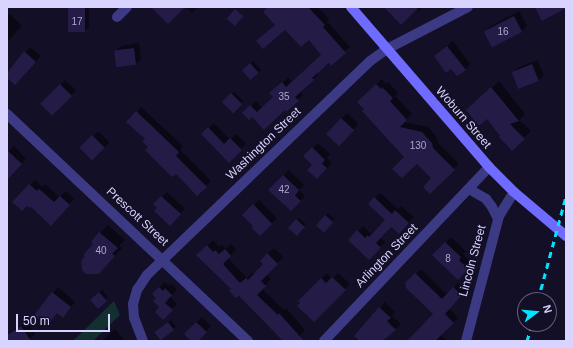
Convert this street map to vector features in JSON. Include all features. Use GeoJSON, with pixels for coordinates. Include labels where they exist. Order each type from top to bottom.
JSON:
{"type":"FeatureCollection","features":[{"type":"Feature","properties":{"kind":"street"},"geometry":{"type":"LineString","coordinates":[[117,17],[127,7]]}},
{"type":"Feature","properties":{"kind":"street","name":"Woburn Street"},"geometry":{"type":"LineString","coordinates":[[351,7],[489,167],[514,192],[566,236]]}},
{"type":"Feature","properties":{"kind":"street","name":"Washington Street"},"geometry":{"type":"LineString","coordinates":[[143,341],[134,315],[134,297],[142,280],[162,259],[370,61],[387,49],[468,7]]}},
{"type":"Feature","properties":{"kind":"street","name":"Prescott Street"},"geometry":{"type":"LineString","coordinates":[[7,114],[248,341]]}},
{"type":"Feature","properties":{"kind":"street","name":"Arlington Street"},"geometry":{"type":"LineString","coordinates":[[324,341],[489,167]]}},
{"type":"Feature","properties":{"kind":"street"},"geometry":{"type":"LineString","coordinates":[[469,189],[486,198],[498,219]]}},
{"type":"Feature","properties":{"kind":"street","name":"Lincoln Street"},"geometry":{"type":"LineString","coordinates":[[466,341],[498,219],[501,210],[514,192]]}},
{"type":"Feature","properties":{"kind":"green space"},"geometry":{"type":"Polygon","coordinates":[[[114,301],[120,315],[93,341],[73,341],[114,301]]]}},
{"type":"Feature","properties":{"kind":"building"},"geometry":{"type":"Polygon","coordinates":[[[68,7],[85,7],[85,32],[68,32],[68,7]]]}},
{"type":"Feature","properties":{"kind":"building"},"geometry":{"type":"Polygon","coordinates":[[[151,7],[185,7],[168,24],[151,7]]]}},
{"type":"Feature","properties":{"kind":"building"},"geometry":{"type":"Polygon","coordinates":[[[268,7],[308,7],[325,25],[323,27],[346,53],[331,66],[329,63],[312,78],[314,80],[295,97],[299,101],[286,112],[285,110],[264,130],[252,117],[249,120],[242,113],[250,105],[257,112],[273,97],[269,93],[282,82],[286,87],[321,55],[309,40],[301,47],[285,30],[263,49],[256,41],[275,25],[263,12],[268,7]]]}},
{"type":"Feature","properties":{"kind":"building"},"geometry":{"type":"Polygon","coordinates":[[[384,7],[419,7],[401,25],[384,7]]]}},
{"type":"Feature","properties":{"kind":"building"},"geometry":{"type":"Polygon","coordinates":[[[535,7],[566,7],[566,8],[542,21],[535,7]]]}},
{"type":"Feature","properties":{"kind":"building"},"geometry":{"type":"Polygon","coordinates":[[[235,9],[243,16],[235,26],[226,19],[235,9]]]}},
{"type":"Feature","properties":{"kind":"building"},"geometry":{"type":"Polygon","coordinates":[[[514,16],[522,32],[492,47],[484,31],[514,16]]]}},
{"type":"Feature","properties":{"kind":"building"},"geometry":{"type":"Polygon","coordinates":[[[447,46],[466,70],[457,76],[451,69],[446,73],[434,56],[447,46]]]}},
{"type":"Feature","properties":{"kind":"building"},"geometry":{"type":"Polygon","coordinates":[[[134,48],[136,65],[116,67],[114,50],[134,48]]]}},
{"type":"Feature","properties":{"kind":"building"},"geometry":{"type":"Polygon","coordinates":[[[24,51],[36,62],[15,85],[7,78],[7,73],[24,51]]]}},
{"type":"Feature","properties":{"kind":"building"},"geometry":{"type":"Polygon","coordinates":[[[250,63],[259,73],[251,80],[242,70],[250,63]]]}},
{"type":"Feature","properties":{"kind":"building"},"geometry":{"type":"Polygon","coordinates":[[[532,64],[539,81],[518,89],[512,72],[532,64]]]}},
{"type":"Feature","properties":{"kind":"building"},"geometry":{"type":"Polygon","coordinates":[[[60,84],[72,96],[52,116],[40,104],[60,84]]]}},
{"type":"Feature","properties":{"kind":"building"},"geometry":{"type":"Polygon","coordinates":[[[376,84],[381,89],[382,87],[393,98],[390,101],[407,120],[400,127],[422,132],[432,143],[433,148],[455,170],[430,194],[423,187],[431,178],[417,164],[402,178],[392,169],[404,157],[362,111],[364,109],[357,102],[376,84]]]}},
{"type":"Feature","properties":{"kind":"building"},"geometry":{"type":"Polygon","coordinates":[[[491,87],[519,121],[510,124],[525,139],[512,151],[499,137],[500,136],[487,119],[479,126],[466,110],[491,87]]]}},
{"type":"Feature","properties":{"kind":"building"},"geometry":{"type":"Polygon","coordinates":[[[231,93],[242,104],[233,114],[222,102],[231,93]]]}},
{"type":"Feature","properties":{"kind":"building"},"geometry":{"type":"Polygon","coordinates":[[[136,111],[179,152],[176,156],[207,187],[197,196],[176,174],[172,177],[145,150],[148,147],[142,141],[145,139],[126,122],[136,111]]]}},
{"type":"Feature","properties":{"kind":"building"},"geometry":{"type":"Polygon","coordinates":[[[341,118],[354,130],[339,146],[326,134],[341,118]]]}},
{"type":"Feature","properties":{"kind":"building"},"geometry":{"type":"Polygon","coordinates":[[[208,127],[224,144],[230,138],[242,150],[229,163],[201,134],[208,127]]]}},
{"type":"Feature","properties":{"kind":"building"},"geometry":{"type":"Polygon","coordinates":[[[92,135],[105,148],[92,160],[79,148],[92,135]]]}},
{"type":"Feature","properties":{"kind":"building"},"geometry":{"type":"Polygon","coordinates":[[[312,147],[325,160],[322,164],[327,168],[317,179],[307,170],[312,165],[303,156],[312,147]]]}},
{"type":"Feature","properties":{"kind":"building"},"geometry":{"type":"Polygon","coordinates":[[[7,150],[22,164],[7,180],[7,150]]]}},
{"type":"Feature","properties":{"kind":"building"},"geometry":{"type":"Polygon","coordinates":[[[283,175],[299,190],[295,196],[301,201],[291,211],[268,190],[283,175]]]}},
{"type":"Feature","properties":{"kind":"building"},"geometry":{"type":"Polygon","coordinates":[[[29,184],[37,191],[39,189],[54,202],[60,196],[70,205],[51,226],[31,207],[30,208],[27,206],[22,211],[12,202],[29,184]]]}},
{"type":"Feature","properties":{"kind":"building"},"geometry":{"type":"Polygon","coordinates":[[[161,196],[181,214],[170,226],[154,211],[157,208],[153,204],[161,196]]]}},
{"type":"Feature","properties":{"kind":"building"},"geometry":{"type":"Polygon","coordinates":[[[374,197],[392,214],[395,210],[409,223],[399,234],[391,227],[376,243],[381,248],[369,260],[348,240],[357,230],[365,238],[368,235],[369,237],[385,220],[368,204],[374,197]]]}},
{"type":"Feature","properties":{"kind":"building"},"geometry":{"type":"Polygon","coordinates":[[[253,204],[272,224],[260,236],[242,215],[253,204]]]}},
{"type":"Feature","properties":{"kind":"building"},"geometry":{"type":"Polygon","coordinates":[[[325,215],[333,222],[324,233],[316,226],[325,215]]]}},
{"type":"Feature","properties":{"kind":"building"},"geometry":{"type":"Polygon","coordinates":[[[296,219],[305,227],[297,236],[288,228],[296,219]]]}},
{"type":"Feature","properties":{"kind":"building"},"geometry":{"type":"Polygon","coordinates":[[[99,232],[118,248],[112,254],[115,256],[99,274],[86,274],[82,270],[81,261],[85,256],[83,255],[93,244],[91,242],[99,232]]]}},
{"type":"Feature","properties":{"kind":"building"},"geometry":{"type":"Polygon","coordinates":[[[445,242],[461,257],[459,260],[468,269],[458,280],[432,255],[445,242]]]}},
{"type":"Feature","properties":{"kind":"building"},"geometry":{"type":"Polygon","coordinates":[[[207,245],[213,252],[215,250],[219,254],[225,249],[231,256],[223,264],[240,283],[246,278],[248,280],[263,264],[260,261],[267,253],[278,264],[261,281],[266,286],[257,295],[278,315],[279,313],[304,341],[283,341],[239,296],[236,298],[229,291],[231,289],[196,255],[207,245]]]}},
{"type":"Feature","properties":{"kind":"building"},"geometry":{"type":"Polygon","coordinates":[[[415,273],[442,299],[453,287],[462,295],[445,314],[454,323],[435,341],[407,341],[433,314],[406,288],[405,283],[415,273]]]}},
{"type":"Feature","properties":{"kind":"building"},"geometry":{"type":"Polygon","coordinates":[[[332,277],[346,290],[314,322],[297,306],[300,303],[298,301],[321,278],[326,283],[332,277]]]}},
{"type":"Feature","properties":{"kind":"building"},"geometry":{"type":"Polygon","coordinates":[[[159,287],[163,291],[165,288],[172,295],[165,303],[173,310],[163,320],[155,312],[159,307],[153,301],[156,298],[152,294],[159,287]]]}},
{"type":"Feature","properties":{"kind":"building"},"geometry":{"type":"Polygon","coordinates":[[[52,292],[71,307],[63,318],[57,313],[47,326],[34,315],[52,292]]]}},
{"type":"Feature","properties":{"kind":"building"},"geometry":{"type":"Polygon","coordinates":[[[99,292],[107,301],[98,309],[90,300],[99,292]]]}},
{"type":"Feature","properties":{"kind":"building"},"geometry":{"type":"Polygon","coordinates":[[[379,307],[391,318],[387,321],[396,330],[382,341],[359,341],[354,336],[379,307]]]}},
{"type":"Feature","properties":{"kind":"building"},"geometry":{"type":"Polygon","coordinates":[[[168,322],[174,330],[160,340],[154,332],[168,322]]]}},
{"type":"Feature","properties":{"kind":"building"},"geometry":{"type":"Polygon","coordinates":[[[196,322],[207,332],[198,341],[191,341],[184,334],[196,322]]]}},
{"type":"Feature","properties":{"kind":"building"},"geometry":{"type":"Polygon","coordinates":[[[21,326],[31,341],[7,341],[7,335],[21,326]]]}},
{"type":"Feature","properties":{"kind":"railway"},"geometry":{"type":"LineString","coordinates":[[540,292],[566,196]]}},
{"type":"Feature","properties":{"kind":"railway"},"geometry":{"type":"LineString","coordinates":[[527,341],[530,332]]}}]}
